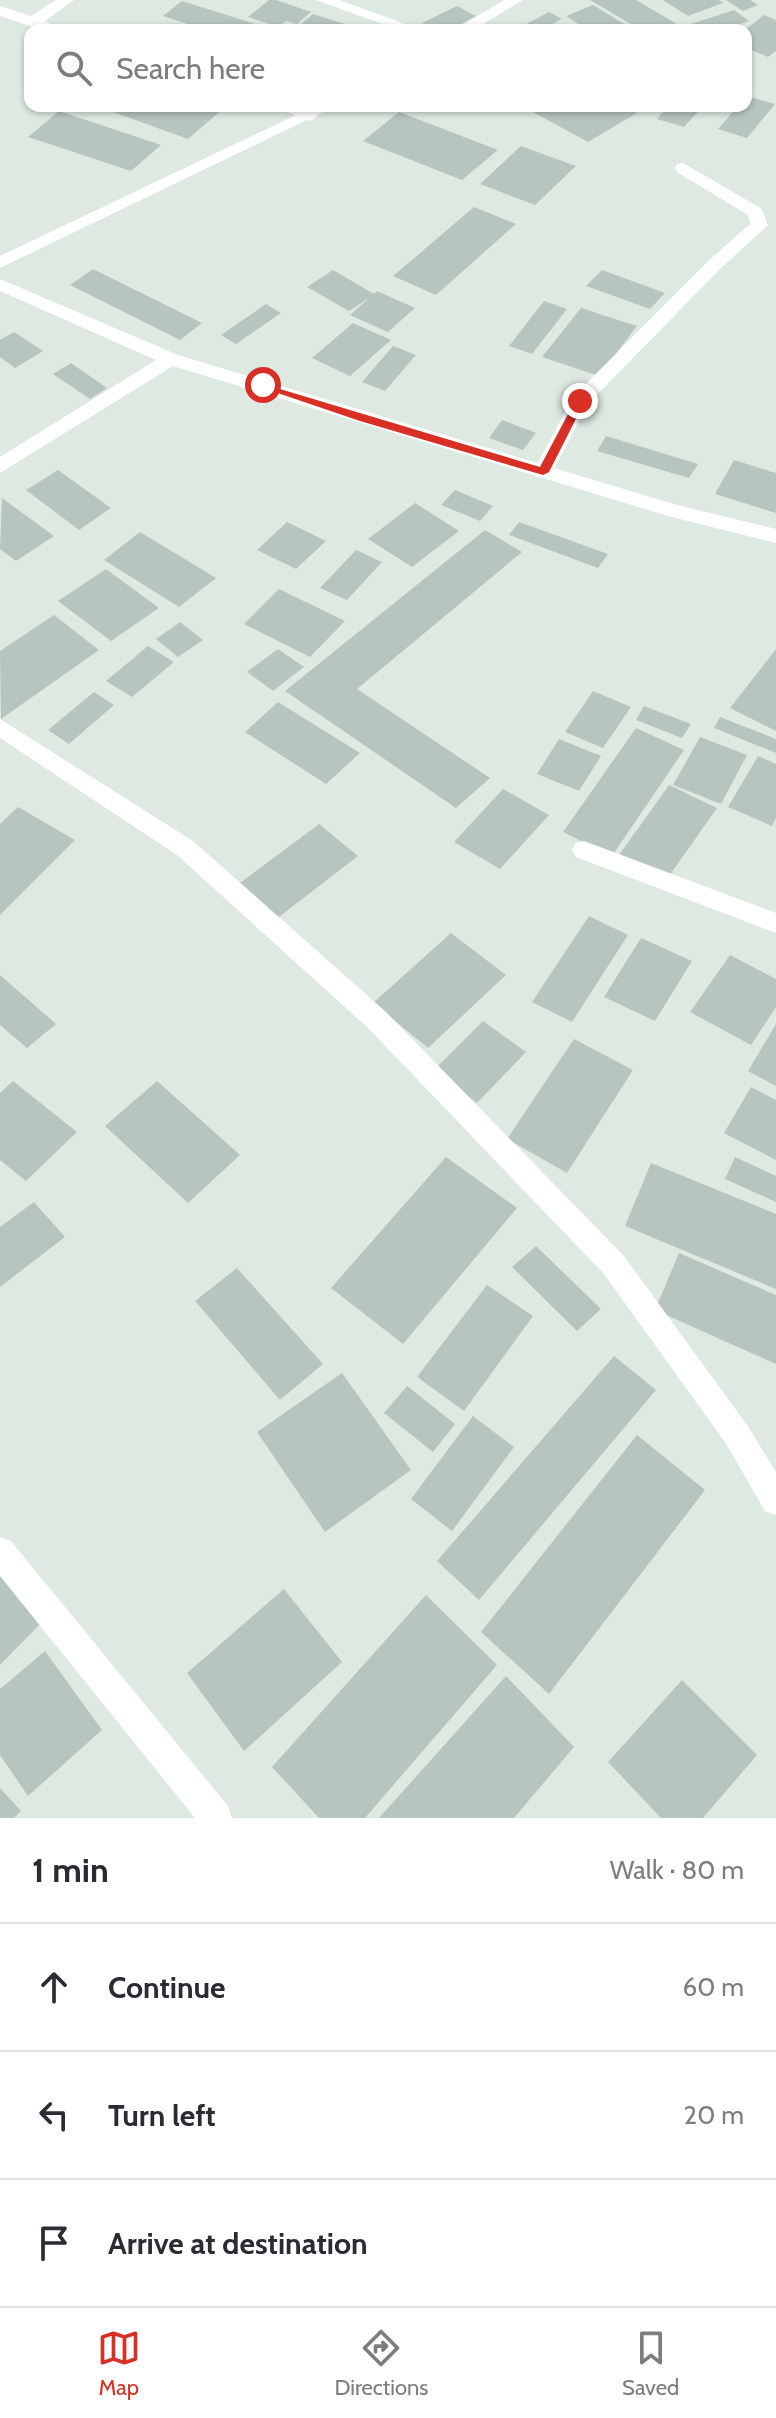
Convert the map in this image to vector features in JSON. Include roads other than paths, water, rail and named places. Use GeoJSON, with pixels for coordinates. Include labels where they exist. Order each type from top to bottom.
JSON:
{"type":"FeatureCollection","features":[{"type":"Feature","properties":{"kind":"street"},"geometry":{"type":"LineString","coordinates":[[33,22],[66,0]]}},
{"type":"Feature","properties":{"kind":"street"},"geometry":{"type":"LineString","coordinates":[[324,0],[396,24]]}},
{"type":"Feature","properties":{"kind":"street"},"geometry":{"type":"LineString","coordinates":[[473,24],[515,0]]}},
{"type":"Feature","properties":{"kind":"street"},"geometry":{"type":"LineString","coordinates":[[0,11],[39,24]]}},
{"type":"Feature","properties":{"kind":"street"},"geometry":{"type":"LineString","coordinates":[[298,112],[310,116]]}},
{"type":"Feature","properties":{"kind":"street"},"geometry":{"type":"LineString","coordinates":[[0,263],[317,112]]}},
{"type":"Feature","properties":{"kind":"street"},"geometry":{"type":"LineString","coordinates":[[543,472],[580,401],[713,266],[759,225],[756,213],[683,168]]}},
{"type":"Feature","properties":{"kind":"street"},"geometry":{"type":"LineString","coordinates":[[0,284],[171,359],[675,511],[776,536]]}},
{"type":"Feature","properties":{"kind":"street"},"geometry":{"type":"LineString","coordinates":[[0,466],[171,359]]}},
{"type":"Feature","properties":{"kind":"street"},"geometry":{"type":"LineString","coordinates":[[0,727],[185,848],[377,1020],[614,1265],[737,1435],[776,1500]]}},
{"type":"Feature","properties":{"kind":"street"},"geometry":{"type":"LineString","coordinates":[[584,850],[776,923]]}},
{"type":"Feature","properties":{"kind":"street"},"geometry":{"type":"LineString","coordinates":[[0,1552],[216,1818]]}}]}
